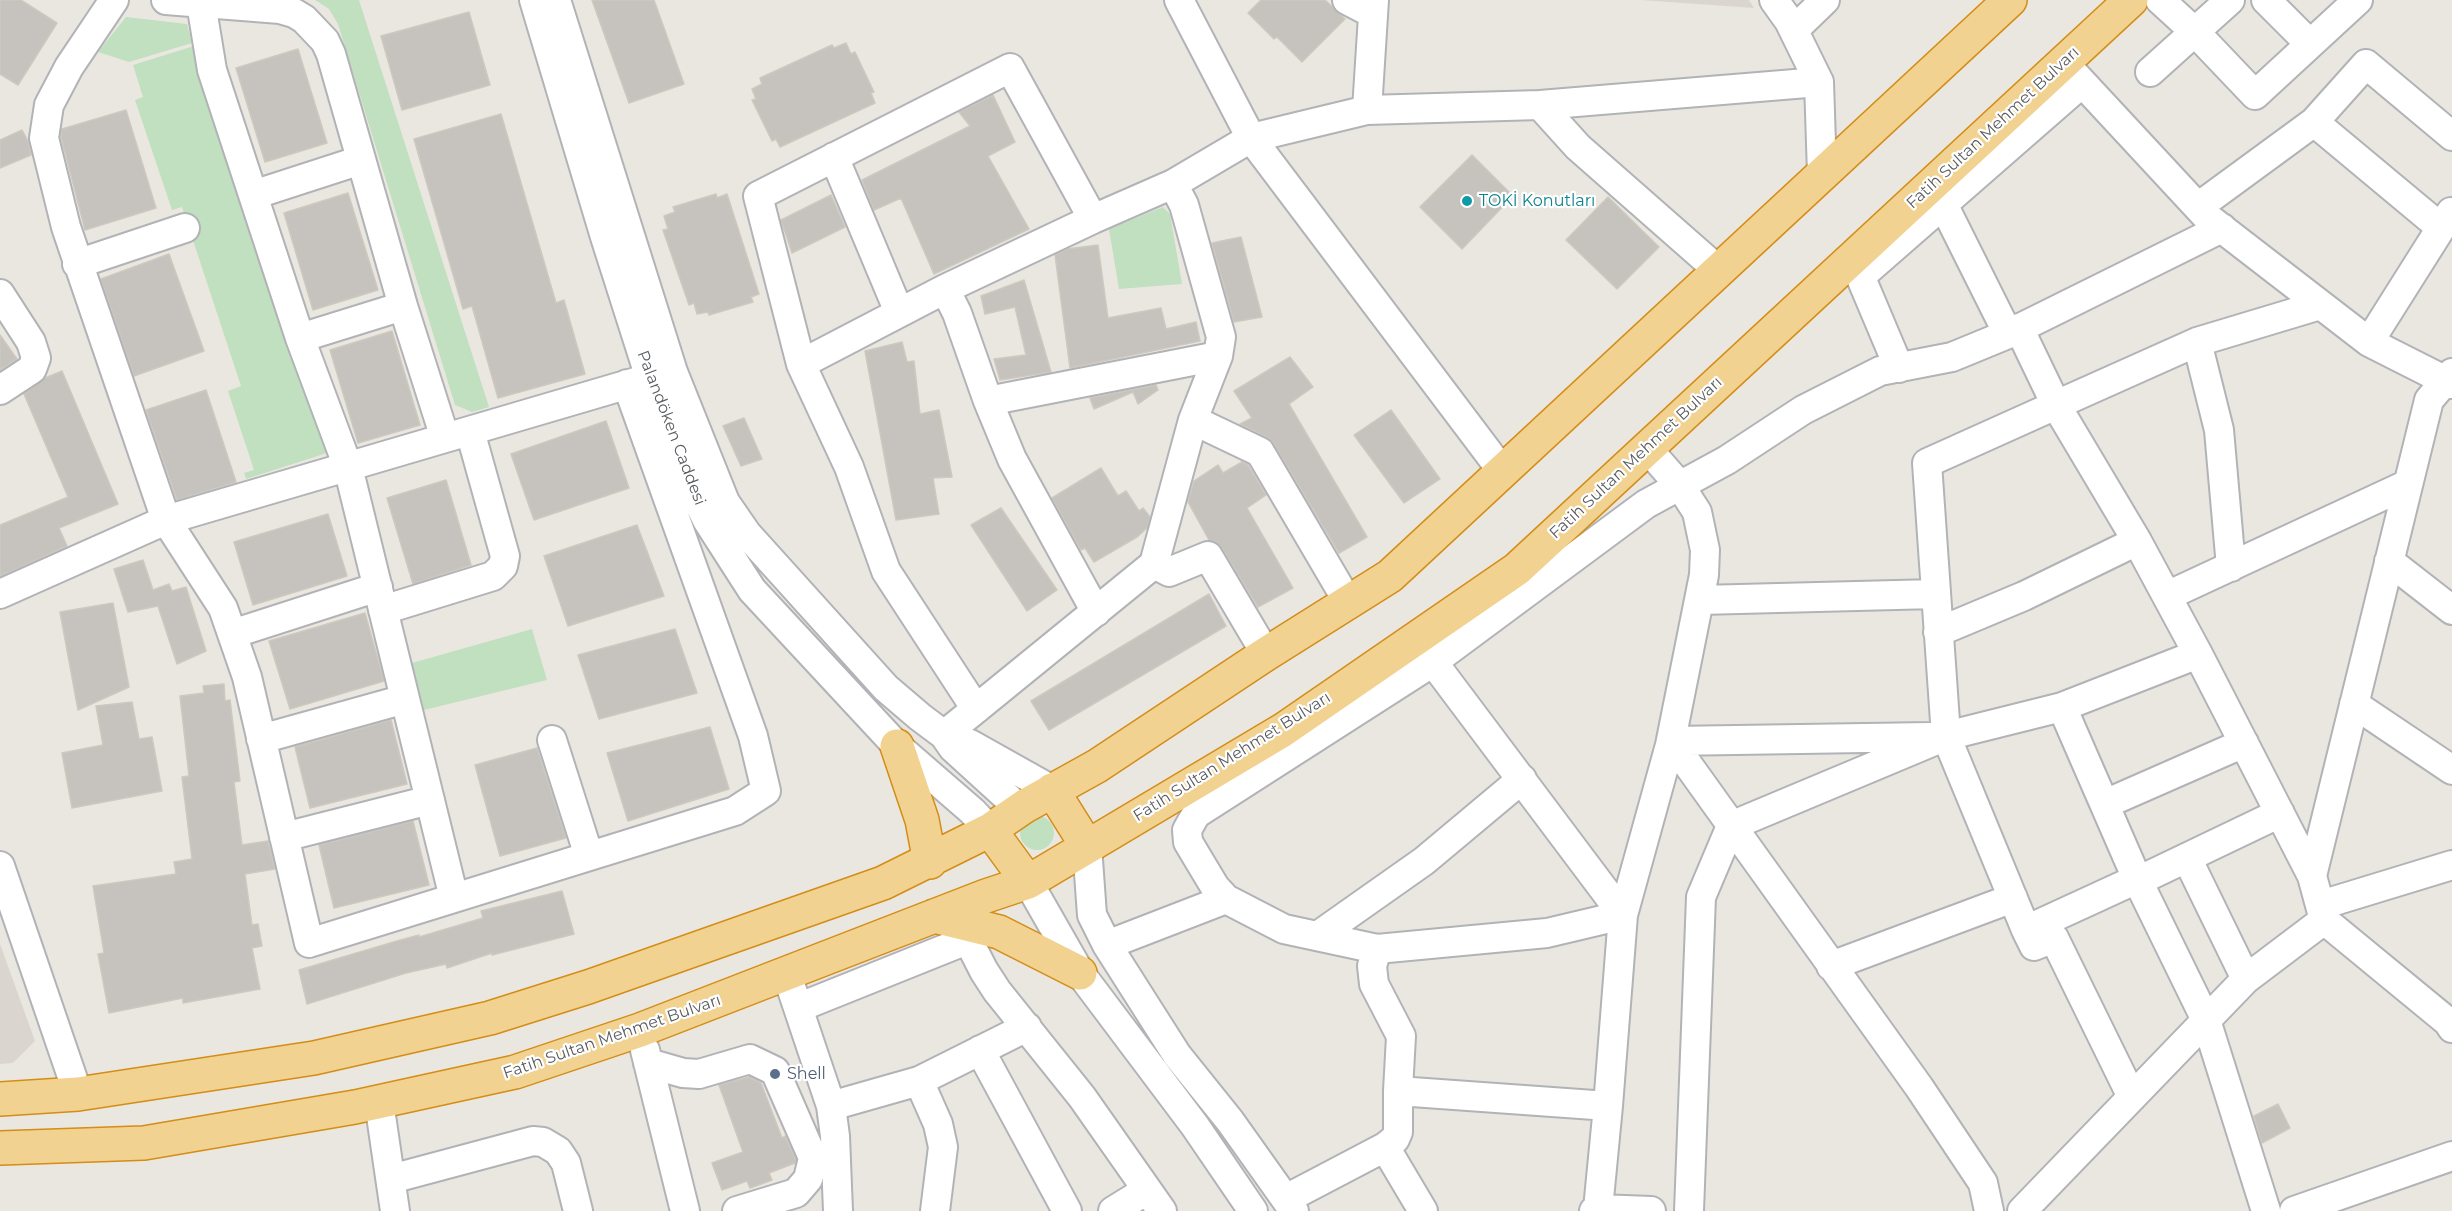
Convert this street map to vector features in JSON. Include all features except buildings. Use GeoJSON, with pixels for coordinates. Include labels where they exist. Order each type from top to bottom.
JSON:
{"type":"FeatureCollection","features":[{"type":"Feature","properties":{"kind":"highway"},"geometry":{"type":"LineString","coordinates":[[0,1099],[78,1094],[314,1058],[490,1018],[588,987],[872,887],[930,862],[990,830],[1020,809],[1097,766],[1266,654],[1390,576],[2010,0]]}},
{"type":"Feature","properties":{"kind":"highway","name":"Fatih Sultan Mehmet Bulvarı"},"geometry":{"type":"LineString","coordinates":[[0,1148],[144,1143],[379,1102],[515,1072],[640,1030],[788,975],[953,926],[1283,730],[1517,568],[1646,447],[1857,267],[2073,73],[2131,0]]}},
{"type":"Feature","properties":{"kind":"highway"},"geometry":{"type":"LineString","coordinates":[[897,746],[922,820],[930,862]]}},
{"type":"Feature","properties":{"kind":"highway"},"geometry":{"type":"LineString","coordinates":[[1052,790],[1087,846]]}},
{"type":"Feature","properties":{"kind":"highway"},"geometry":{"type":"LineString","coordinates":[[990,830],[1028,882]]}},
{"type":"Feature","properties":{"kind":"highway"},"geometry":{"type":"LineString","coordinates":[[953,926],[999,932],[1080,973]]}},
{"type":"Feature","properties":{"kind":"street"},"geometry":{"type":"LineString","coordinates":[[0,594],[166,520],[650,378],[753,736],[766,791],[735,811],[309,943],[247,677],[223,608],[166,520],[77,264],[44,138],[49,105],[69,67],[114,0]]}},
{"type":"Feature","properties":{"kind":"street"},"geometry":{"type":"LineString","coordinates":[[166,0],[280,9],[294,13],[313,27],[325,41],[331,54],[403,306],[505,556],[503,566],[494,576],[380,598],[232,634]]}},
{"type":"Feature","properties":{"kind":"street","name":"Palandöken Caddesi"},"geometry":{"type":"LineString","coordinates":[[534,0],[650,378],[691,487],[707,520],[735,568],[752,590],[897,746],[972,811],[990,830]]}},
{"type":"Feature","properties":{"kind":"street","name":"Palandöken Caddesi"},"geometry":{"type":"LineString","coordinates":[[556,0],[650,378],[735,518],[886,688],[944,735],[970,744],[1052,790]]}},
{"type":"Feature","properties":{"kind":"street"},"geometry":{"type":"LineString","coordinates":[[1179,0],[1251,138],[1503,472]]}},
{"type":"Feature","properties":{"kind":"street"},"geometry":{"type":"LineString","coordinates":[[1347,0],[1373,6],[1367,110]]}},
{"type":"Feature","properties":{"kind":"street"},"geometry":{"type":"LineString","coordinates":[[1774,0],[1794,30],[1819,82],[1822,174]]}},
{"type":"Feature","properties":{"kind":"street"},"geometry":{"type":"LineString","coordinates":[[1794,30],[1825,0]]}},
{"type":"Feature","properties":{"kind":"street"},"geometry":{"type":"LineString","coordinates":[[2160,0],[2195,32],[2255,95],[2358,0]]}},
{"type":"Feature","properties":{"kind":"street"},"geometry":{"type":"LineString","coordinates":[[2150,72],[2230,0]]}},
{"type":"Feature","properties":{"kind":"street"},"geometry":{"type":"LineString","coordinates":[[2266,0],[2310,44]]}},
{"type":"Feature","properties":{"kind":"street"},"geometry":{"type":"LineString","coordinates":[[201,3],[212,70],[300,338],[348,467],[454,898]]}},
{"type":"Feature","properties":{"kind":"street"},"geometry":{"type":"LineString","coordinates":[[2198,207],[2314,122],[2366,64],[2452,136]]}},
{"type":"Feature","properties":{"kind":"street"},"geometry":{"type":"LineString","coordinates":[[976,709],[886,571],[849,467],[801,364],[758,196],[1010,68],[1093,219]]}},
{"type":"Feature","properties":{"kind":"street"},"geometry":{"type":"LineString","coordinates":[[2073,73],[2198,207],[2222,228],[2369,342],[2450,379],[2429,400],[2312,876]]}},
{"type":"Feature","properties":{"kind":"street"},"geometry":{"type":"LineString","coordinates":[[801,364],[945,289],[1173,184],[1251,138],[1367,110],[1540,105],[1819,82]]}},
{"type":"Feature","properties":{"kind":"street"},"geometry":{"type":"LineString","coordinates":[[1540,105],[1578,147],[1718,270]]}},
{"type":"Feature","properties":{"kind":"street"},"geometry":{"type":"LineString","coordinates":[[2314,122],[2446,219],[2369,342]]}},
{"type":"Feature","properties":{"kind":"street"},"geometry":{"type":"LineString","coordinates":[[834,157],[899,312]]}},
{"type":"Feature","properties":{"kind":"street"},"geometry":{"type":"LineString","coordinates":[[253,195],[361,160]]}},
{"type":"Feature","properties":{"kind":"street"},"geometry":{"type":"LineString","coordinates":[[944,735],[1154,564],[1193,420],[1218,356],[1221,337],[1184,205],[1173,184]]}},
{"type":"Feature","properties":{"kind":"street"},"geometry":{"type":"LineString","coordinates":[[1939,194],[2013,331],[2138,541],[2312,876],[2323,912],[2451,1025]]}},
{"type":"Feature","properties":{"kind":"street"},"geometry":{"type":"LineString","coordinates":[[77,264],[185,228]]}},
{"type":"Feature","properties":{"kind":"street"},"geometry":{"type":"LineString","coordinates":[[1623,915],[1547,933],[1377,949],[1284,929],[1226,899],[1215,887],[1188,842],[1187,830],[1192,819],[1433,662],[1646,504],[1681,487],[1803,410],[1880,371],[1952,357],[2013,331],[2222,228]]}},
{"type":"Feature","properties":{"kind":"street"},"geometry":{"type":"LineString","coordinates":[[1857,267],[1899,368]]}},
{"type":"Feature","properties":{"kind":"street"},"geometry":{"type":"LineString","coordinates":[[945,289],[957,313],[988,401],[1012,459],[1096,612]]}},
{"type":"Feature","properties":{"kind":"street"},"geometry":{"type":"LineString","coordinates":[[0,294],[31,342],[36,358],[32,369],[0,390]]}},
{"type":"Feature","properties":{"kind":"street"},"geometry":{"type":"LineString","coordinates":[[2132,1097],[2054,938],[2034,946],[1946,736],[1927,463],[2197,342],[2320,305]]}},
{"type":"Feature","properties":{"kind":"street"},"geometry":{"type":"LineString","coordinates":[[300,338],[403,306]]}},
{"type":"Feature","properties":{"kind":"street"},"geometry":{"type":"LineString","coordinates":[[2197,342],[2219,430],[2231,567]]}},
{"type":"Feature","properties":{"kind":"street"},"geometry":{"type":"LineString","coordinates":[[988,401],[1218,356]]}},
{"type":"Feature","properties":{"kind":"street"},"geometry":{"type":"LineString","coordinates":[[1193,420],[1260,452],[1348,602]]}},
{"type":"Feature","properties":{"kind":"street"},"geometry":{"type":"LineString","coordinates":[[1646,447],[1681,487],[1697,512],[1705,550],[1700,600],[1671,741],[1623,915],[1608,1106],[1596,1210],[1651,1211]]}},
{"type":"Feature","properties":{"kind":"street"},"geometry":{"type":"LineString","coordinates":[[2167,596],[2408,484]]}},
{"type":"Feature","properties":{"kind":"street"},"geometry":{"type":"LineString","coordinates":[[1938,632],[2024,596],[2138,541]]}},
{"type":"Feature","properties":{"kind":"street"},"geometry":{"type":"LineString","coordinates":[[1154,564],[1169,572],[1208,556],[1266,654]]}},
{"type":"Feature","properties":{"kind":"street"},"geometry":{"type":"LineString","coordinates":[[2389,561],[2452,610]]}},
{"type":"Feature","properties":{"kind":"street"},"geometry":{"type":"LineString","coordinates":[[1700,600],[1935,594]]}},
{"type":"Feature","properties":{"kind":"street"},"geometry":{"type":"LineString","coordinates":[[1689,1211],[1701,897],[1731,826],[1946,736],[2062,708],[2198,654]]}},
{"type":"Feature","properties":{"kind":"street"},"geometry":{"type":"LineString","coordinates":[[1433,662],[1623,915]]}},
{"type":"Feature","properties":{"kind":"street"},"geometry":{"type":"LineString","coordinates":[[261,739],[405,699]]}},
{"type":"Feature","properties":{"kind":"street"},"geometry":{"type":"LineString","coordinates":[[2354,704],[2452,771]]}},
{"type":"Feature","properties":{"kind":"street"},"geometry":{"type":"LineString","coordinates":[[2062,708],[2138,880],[2206,1020],[2266,1211]]}},
{"type":"Feature","properties":{"kind":"street"},"geometry":{"type":"LineString","coordinates":[[897,746],[920,717]]}},
{"type":"Feature","properties":{"kind":"street","name":"Palandöken Caddesi"},"geometry":{"type":"LineString","coordinates":[[944,735],[953,748],[1020,809]]}},
{"type":"Feature","properties":{"kind":"street"},"geometry":{"type":"LineString","coordinates":[[1671,741],[1946,736]]}},
{"type":"Feature","properties":{"kind":"street"},"geometry":{"type":"LineString","coordinates":[[552,740],[589,856]]}},
{"type":"Feature","properties":{"kind":"street"},"geometry":{"type":"LineString","coordinates":[[1671,741],[1919,1087],[1983,1183],[1989,1211]]}},
{"type":"Feature","properties":{"kind":"street"},"geometry":{"type":"LineString","coordinates":[[2105,804],[2244,743]]}},
{"type":"Feature","properties":{"kind":"street"},"geometry":{"type":"LineString","coordinates":[[1319,935],[1424,861],[1522,779]]}},
{"type":"Feature","properties":{"kind":"street"},"geometry":{"type":"LineString","coordinates":[[284,837],[430,800]]}},
{"type":"Feature","properties":{"kind":"street"},"geometry":{"type":"LineString","coordinates":[[2026,930],[2187,858],[2280,813]]}},
{"type":"Feature","properties":{"kind":"street"},"geometry":{"type":"LineString","coordinates":[[1087,846],[1092,915],[1107,945],[1177,1055],[1230,1121],[1290,1205],[1385,1147],[1395,1139],[1398,1132],[1401,1036],[1374,984],[1372,966],[1377,949]]}},
{"type":"Feature","properties":{"kind":"street"},"geometry":{"type":"LineString","coordinates":[[2187,858],[2246,979]]}},
{"type":"Feature","properties":{"kind":"street"},"geometry":{"type":"LineString","coordinates":[[2027,1209],[2246,979],[2323,912],[2452,865]]}},
{"type":"Feature","properties":{"kind":"street"},"geometry":{"type":"LineString","coordinates":[[0,866],[78,1094]]}},
{"type":"Feature","properties":{"kind":"street"},"geometry":{"type":"LineString","coordinates":[[1028,882],[1080,973],[1195,1126],[1253,1211]]}},
{"type":"Feature","properties":{"kind":"street"},"geometry":{"type":"LineString","coordinates":[[1831,966],[2013,898]]}},
{"type":"Feature","properties":{"kind":"street"},"geometry":{"type":"LineString","coordinates":[[1107,945],[1226,899]]}},
{"type":"Feature","properties":{"kind":"street"},"geometry":{"type":"LineString","coordinates":[[800,1007],[953,926],[984,971],[1082,1097],[1155,1201],[1113,1211]]}},
{"type":"Feature","properties":{"kind":"street"},"geometry":{"type":"LineString","coordinates":[[788,975],[831,1106],[835,1136],[838,1211]]}},
{"type":"Feature","properties":{"kind":"street"},"geometry":{"type":"LineString","coordinates":[[831,1106],[919,1080],[1027,1027]]}},
{"type":"Feature","properties":{"kind":"street"},"geometry":{"type":"LineString","coordinates":[[640,1030],[685,1211]]}},
{"type":"Feature","properties":{"kind":"street"},"geometry":{"type":"LineString","coordinates":[[980,1050],[1066,1211]]}},
{"type":"Feature","properties":{"kind":"street"},"geometry":{"type":"LineString","coordinates":[[648,1063],[683,1073],[699,1074],[750,1059],[775,1071],[813,1158],[808,1179],[796,1194],[736,1211]]}},
{"type":"Feature","properties":{"kind":"street"},"geometry":{"type":"LineString","coordinates":[[919,1080],[938,1124],[944,1147],[935,1211]]}},
{"type":"Feature","properties":{"kind":"street"},"geometry":{"type":"LineString","coordinates":[[1398,1091],[1608,1106]]}},
{"type":"Feature","properties":{"kind":"street"},"geometry":{"type":"LineString","coordinates":[[379,1102],[395,1211]]}},
{"type":"Feature","properties":{"kind":"street"},"geometry":{"type":"LineString","coordinates":[[391,1179],[533,1141],[543,1142],[558,1151],[566,1163],[578,1211]]}},
{"type":"Feature","properties":{"kind":"street"},"geometry":{"type":"LineString","coordinates":[[1385,1147],[1423,1211]]}},
{"type":"Feature","properties":{"kind":"street"},"geometry":{"type":"LineString","coordinates":[[2294,1211],[2452,1156]]}},
{"type":"Feature","properties":{"kind":"shaded area"},"geometry":{"type":"Polygon","coordinates":[[[1640,0],[1749,0],[1754,8],[1640,0]]]}},
{"type":"Feature","properties":{"kind":"shaded area"},"geometry":{"type":"Polygon","coordinates":[[[0,944],[35,1041],[13,1063],[0,1064],[0,944]]]}},
{"type":"Feature","properties":{"kind":"green space"},"geometry":{"type":"Polygon","coordinates":[[[315,0],[359,0],[489,407],[472,412],[455,405],[338,24],[329,9],[315,0]]]}},
{"type":"Feature","properties":{"kind":"green space"},"geometry":{"type":"Polygon","coordinates":[[[126,17],[187,24],[192,43],[129,62],[98,52],[126,17]]]}},
{"type":"Feature","properties":{"kind":"green space"},"geometry":{"type":"Polygon","coordinates":[[[194,46],[327,453],[246,479],[244,473],[254,470],[228,391],[241,386],[182,207],[172,210],[135,100],[143,97],[133,65],[194,46]]]}},
{"type":"Feature","properties":{"kind":"green space"},"geometry":{"type":"Polygon","coordinates":[[[1163,207],[1170,214],[1182,284],[1119,289],[1109,229],[1163,207]]]}},
{"type":"Feature","properties":{"kind":"green space"},"geometry":{"type":"Polygon","coordinates":[[[532,629],[547,680],[424,710],[412,663],[532,629]]]}},
{"type":"Feature","properties":{"kind":"green space"},"geometry":{"type":"Polygon","coordinates":[[[1037,816],[1049,821],[1054,833],[1049,845],[1037,850],[1025,845],[1020,833],[1025,821],[1037,816]]]}},
{"type":"Feature","properties":{"kind":"place","name":"TOKİ Konutları"},"geometry":{"type":"Point","coordinates":[1467,201]}},
{"type":"Feature","properties":{"kind":"place","name":"Shell"},"geometry":{"type":"Point","coordinates":[775,1074]}}]}
